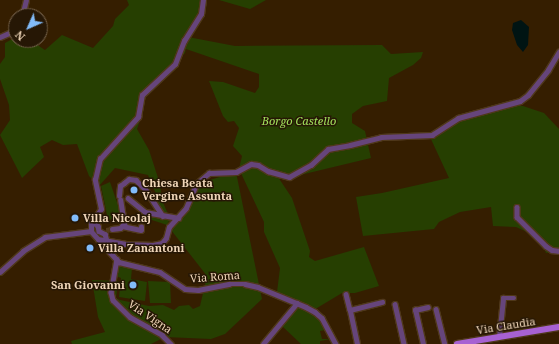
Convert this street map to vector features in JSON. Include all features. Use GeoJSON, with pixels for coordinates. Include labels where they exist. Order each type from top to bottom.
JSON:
{"type":"FeatureCollection","features":[{"type":"Feature","properties":{"kind":"main road","name":"Via Claudia"},"geometry":{"type":"LineString","coordinates":[[457,344],[559,327]]}},
{"type":"Feature","properties":{"kind":"street"},"geometry":{"type":"LineString","coordinates":[[0,272],[23,251],[46,237],[91,231],[92,221],[101,209],[95,180],[100,159],[138,117],[142,95],[174,64],[184,41],[201,14],[203,0]]}},
{"type":"Feature","properties":{"kind":"street"},"geometry":{"type":"LineString","coordinates":[[98,239],[125,244],[159,244],[164,241],[169,227],[186,208],[196,184],[209,173],[236,172],[251,164],[258,165],[268,171],[289,177],[311,165],[328,149],[381,137],[432,135],[458,118],[520,101],[528,95],[548,70],[559,52]]}},
{"type":"Feature","properties":{"kind":"street"},"geometry":{"type":"LineString","coordinates":[[122,226],[124,221],[120,198],[120,186],[129,179],[136,180],[146,190],[163,216]]}},
{"type":"Feature","properties":{"kind":"street"},"geometry":{"type":"LineString","coordinates":[[128,198],[145,212],[178,218]]}},
{"type":"Feature","properties":{"kind":"street"},"geometry":{"type":"LineString","coordinates":[[517,207],[517,218],[546,246],[552,250],[559,251]]}},
{"type":"Feature","properties":{"kind":"street"},"geometry":{"type":"LineString","coordinates":[[92,221],[98,226],[99,231],[105,234],[107,241]]}},
{"type":"Feature","properties":{"kind":"street"},"geometry":{"type":"LineString","coordinates":[[112,229],[122,226],[141,230],[142,228]]}},
{"type":"Feature","properties":{"kind":"street"},"geometry":{"type":"LineString","coordinates":[[99,231],[106,230]]}},
{"type":"Feature","properties":{"kind":"street","name":"Via Roma"},"geometry":{"type":"LineString","coordinates":[[91,231],[117,260],[122,263],[160,272],[185,289],[198,290],[229,284],[245,284],[258,286],[297,303],[319,315],[336,344]]}},
{"type":"Feature","properties":{"kind":"street","name":"Via Vigna"},"geometry":{"type":"LineString","coordinates":[[117,260],[111,292],[116,304],[130,317],[162,335],[171,344]]}},
{"type":"Feature","properties":{"kind":"street"},"geometry":{"type":"LineString","coordinates":[[346,294],[357,344]]}},
{"type":"Feature","properties":{"kind":"street"},"geometry":{"type":"LineString","coordinates":[[499,337],[503,298],[514,298]]}},
{"type":"Feature","properties":{"kind":"street"},"geometry":{"type":"LineString","coordinates":[[350,310],[382,302]]}},
{"type":"Feature","properties":{"kind":"street"},"geometry":{"type":"LineString","coordinates":[[266,343],[297,303]]}},
{"type":"Feature","properties":{"kind":"street"},"geometry":{"type":"LineString","coordinates":[[395,304],[404,344]]}},
{"type":"Feature","properties":{"kind":"street"},"geometry":{"type":"LineString","coordinates":[[423,344],[415,310],[428,306]]}},
{"type":"Feature","properties":{"kind":"street"},"geometry":{"type":"LineString","coordinates":[[436,309],[445,344]]}},
{"type":"Feature","properties":{"kind":"green space","name":"Borgo Castello"},"geometry":{"type":"Polygon","coordinates":[[[127,0],[203,0],[203,15],[188,37],[235,46],[382,45],[391,54],[423,52],[421,58],[413,65],[389,78],[387,101],[363,106],[352,114],[352,123],[365,131],[371,158],[296,176],[278,177],[292,198],[310,251],[309,257],[315,261],[364,247],[379,286],[355,293],[342,293],[317,308],[308,309],[317,316],[326,330],[320,331],[322,339],[331,339],[320,341],[320,344],[301,344],[282,326],[296,309],[300,307],[293,305],[277,292],[280,268],[264,232],[264,222],[239,169],[242,156],[233,146],[239,128],[234,121],[228,122],[223,116],[209,81],[223,82],[255,93],[259,87],[259,74],[186,49],[185,53],[143,96],[143,112],[137,129],[149,150],[160,184],[162,200],[170,219],[167,225],[149,219],[159,201],[148,175],[115,168],[99,186],[89,176],[77,144],[63,145],[52,140],[40,147],[44,157],[22,178],[0,135],[10,120],[9,105],[0,79],[0,64],[5,57],[5,43],[8,41],[8,48],[42,48],[45,50],[62,35],[93,48],[113,26],[115,19],[129,5],[127,0]]]}},
{"type":"Feature","properties":{"kind":"green space"},"geometry":{"type":"Polygon","coordinates":[[[219,0],[266,0],[250,9],[219,0]]]}},
{"type":"Feature","properties":{"kind":"green space"},"geometry":{"type":"Polygon","coordinates":[[[497,106],[523,106],[544,113],[559,129],[559,252],[546,253],[544,248],[527,232],[516,227],[493,226],[491,207],[460,212],[439,222],[434,229],[363,236],[356,197],[382,193],[449,178],[430,137],[459,120],[497,106]]]}},
{"type":"Feature","properties":{"kind":"green space"},"geometry":{"type":"Polygon","coordinates":[[[236,172],[262,299],[225,334],[211,339],[165,337],[151,344],[72,344],[71,341],[105,332],[98,317],[92,280],[118,281],[116,298],[120,300],[149,306],[163,305],[174,310],[179,306],[189,305],[193,309],[200,306],[207,276],[171,230],[188,212],[200,183],[236,172]]]}},
{"type":"Feature","properties":{"kind":"green space"},"geometry":{"type":"Polygon","coordinates":[[[110,182],[121,214],[119,215],[120,220],[118,218],[108,220],[101,186],[110,182]]]}},
{"type":"Feature","properties":{"kind":"green space"},"geometry":{"type":"Polygon","coordinates":[[[117,262],[132,268],[131,279],[147,282],[145,301],[119,297],[121,278],[116,276],[117,262]]]}},
{"type":"Feature","properties":{"kind":"green space"},"geometry":{"type":"Polygon","coordinates":[[[148,281],[170,282],[171,303],[150,303],[148,281]]]}},
{"type":"Feature","properties":{"kind":"shaded area"},"geometry":{"type":"Polygon","coordinates":[[[521,20],[529,27],[528,45],[523,52],[517,45],[512,30],[513,23],[521,20]]]}},
{"type":"Feature","properties":{"kind":"tunnel"},"geometry":{"type":"LineString","coordinates":[[106,230],[112,229]]}},
{"type":"Feature","properties":{"kind":"place","name":"Chiesa Beata Vergine Assunta"},"geometry":{"type":"Point","coordinates":[134,190]}},
{"type":"Feature","properties":{"kind":"place","name":"Villa Nicolaj"},"geometry":{"type":"Point","coordinates":[75,218]}},
{"type":"Feature","properties":{"kind":"place","name":"Villa Zanantoni"},"geometry":{"type":"Point","coordinates":[90,248]}},
{"type":"Feature","properties":{"kind":"place","name":"San Giovanni"},"geometry":{"type":"Point","coordinates":[133,285]}}]}
